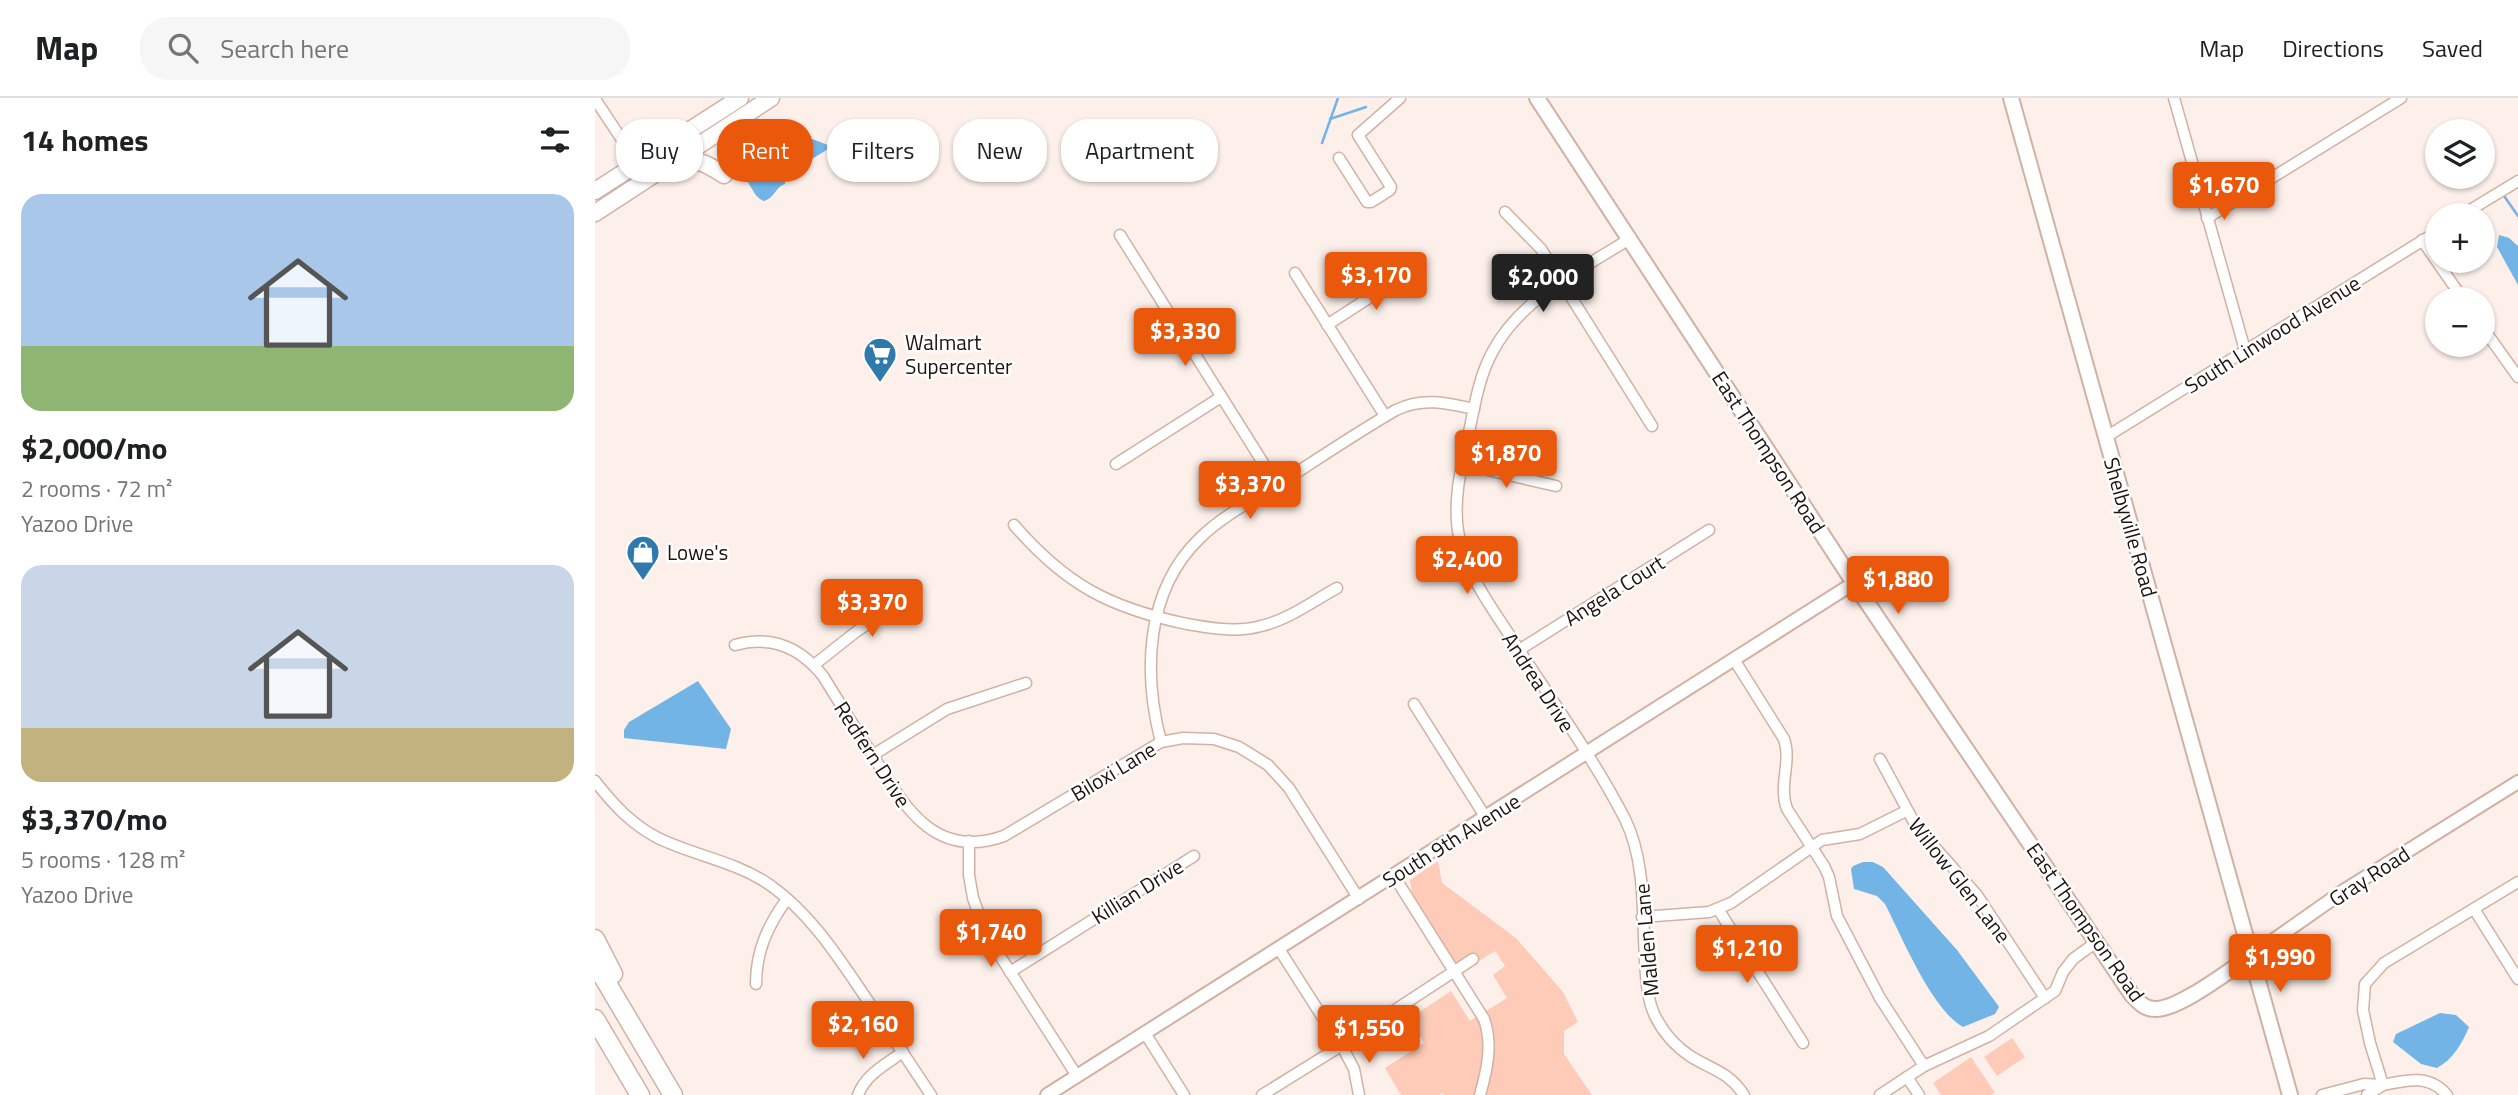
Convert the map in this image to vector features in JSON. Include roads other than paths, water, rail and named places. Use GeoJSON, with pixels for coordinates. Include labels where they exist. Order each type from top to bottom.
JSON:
{"type":"FeatureCollection","features":[{"type":"Feature","properties":{"kind":"highway"},"geometry":{"type":"LineString","coordinates":[[595,939],[648,1050]]}},
{"type":"Feature","properties":{"kind":"highway"},"geometry":{"type":"LineString","coordinates":[[595,963],[673,1095]]}},
{"type":"Feature","properties":{"kind":"highway"},"geometry":{"type":"LineString","coordinates":[[595,1019],[640,1095]]}},
{"type":"Feature","properties":{"kind":"main road"},"geometry":{"type":"LineString","coordinates":[[703,122],[740,98]]}},
{"type":"Feature","properties":{"kind":"main road"},"geometry":{"type":"LineString","coordinates":[[703,142],[771,98]]}},
{"type":"Feature","properties":{"kind":"main road","name":"East Thompson Road"},"geometry":{"type":"LineString","coordinates":[[1537,98],[1854,583],[2095,943],[2132,995],[2149,1009]]}},
{"type":"Feature","properties":{"kind":"main road","name":"Shelbyville Road"},"geometry":{"type":"LineString","coordinates":[[2011,98],[2251,956]]}},
{"type":"Feature","properties":{"kind":"main road"},"geometry":{"type":"LineString","coordinates":[[595,191],[616,178]]}},
{"type":"Feature","properties":{"kind":"main road"},"geometry":{"type":"LineString","coordinates":[[595,214],[642,182]]}},
{"type":"Feature","properties":{"kind":"main road"},"geometry":{"type":"LineString","coordinates":[[2251,956],[2290,1095]]}},
{"type":"Feature","properties":{"kind":"main road","name":"Gray Road"},"geometry":{"type":"LineString","coordinates":[[2149,1009],[2171,1006],[2251,956]]}},
{"type":"Feature","properties":{"kind":"street"},"geometry":{"type":"LineString","coordinates":[[1339,158],[1367,202],[1390,190],[1391,187],[1358,135],[1400,98]]}},
{"type":"Feature","properties":{"kind":"street"},"geometry":{"type":"LineString","coordinates":[[2174,98],[2245,350]]}},
{"type":"Feature","properties":{"kind":"street"},"geometry":{"type":"LineString","coordinates":[[2207,218],[2402,98]]}},
{"type":"Feature","properties":{"kind":"street"},"geometry":{"type":"LineString","coordinates":[[595,99],[616,131]]}},
{"type":"Feature","properties":{"kind":"street"},"geometry":{"type":"LineString","coordinates":[[2482,203],[2518,181]]}},
{"type":"Feature","properties":{"kind":"street"},"geometry":{"type":"LineString","coordinates":[[1504,212],[1541,250],[1652,426]]}},
{"type":"Feature","properties":{"kind":"street"},"geometry":{"type":"LineString","coordinates":[[1120,235],[1277,485]]}},
{"type":"Feature","properties":{"kind":"street","name":"Andrea Drive"},"geometry":{"type":"LineString","coordinates":[[1586,755],[1479,587],[1462,548],[1457,503],[1462,464],[1482,375],[1501,338],[1520,314],[1631,238]]}},
{"type":"Feature","properties":{"kind":"street","name":"South Linwood Avenue"},"geometry":{"type":"LineString","coordinates":[[2106,437],[2425,238]]}},
{"type":"Feature","properties":{"kind":"street"},"geometry":{"type":"LineString","coordinates":[[2422,240],[2455,287]]}},
{"type":"Feature","properties":{"kind":"street"},"geometry":{"type":"LineString","coordinates":[[1327,325],[1409,272]]}},
{"type":"Feature","properties":{"kind":"street"},"geometry":{"type":"LineString","coordinates":[[1295,273],[1385,416]]}},
{"type":"Feature","properties":{"kind":"street"},"geometry":{"type":"LineString","coordinates":[[2495,345],[2518,377]]}},
{"type":"Feature","properties":{"kind":"street"},"geometry":{"type":"LineString","coordinates":[[1116,464],[1221,397]]}},
{"type":"Feature","properties":{"kind":"street"},"geometry":{"type":"LineString","coordinates":[[1161,742],[1152,705],[1150,667],[1156,618],[1169,578],[1188,550],[1219,522],[1403,406],[1426,401],[1445,402],[1474,409]]}},
{"type":"Feature","properties":{"kind":"street"},"geometry":{"type":"LineString","coordinates":[[1462,464],[1556,486]]}},
{"type":"Feature","properties":{"kind":"street"},"geometry":{"type":"LineString","coordinates":[[1014,525],[1053,566],[1085,589],[1123,607],[1156,618],[1232,630],[1258,627],[1287,616],[1337,588]]}},
{"type":"Feature","properties":{"kind":"street","name":"Angela Court"},"geometry":{"type":"LineString","coordinates":[[1519,650],[1709,530]]}},
{"type":"Feature","properties":{"kind":"street","name":"South 9th Avenue"},"geometry":{"type":"LineString","coordinates":[[1047,1095],[1735,661],[1854,583]]}},
{"type":"Feature","properties":{"kind":"street"},"geometry":{"type":"LineString","coordinates":[[735,645],[753,641],[776,643],[794,649],[814,665],[857,631],[914,593]]}},
{"type":"Feature","properties":{"kind":"street"},"geometry":{"type":"LineString","coordinates":[[1735,661],[1784,739],[1787,754],[1784,800],[1829,877],[1837,916],[1879,998],[1924,1066]]}},
{"type":"Feature","properties":{"kind":"street","name":"Redfern Drive"},"geometry":{"type":"LineString","coordinates":[[814,665],[912,815],[937,833],[969,841]]}},
{"type":"Feature","properties":{"kind":"street"},"geometry":{"type":"LineString","coordinates":[[873,755],[947,709],[1026,683]]}},
{"type":"Feature","properties":{"kind":"street"},"geometry":{"type":"LineString","coordinates":[[1414,704],[1486,818]]}},
{"type":"Feature","properties":{"kind":"street","name":"Biloxi Lane"},"geometry":{"type":"LineString","coordinates":[[969,841],[988,841],[1014,831],[1161,742],[1183,738],[1214,739],[1239,747],[1268,765],[1289,788],[1359,899]]}},
{"type":"Feature","properties":{"kind":"street","name":"Malden Lane"},"geometry":{"type":"LineString","coordinates":[[1586,755],[1624,818],[1635,844],[1639,863],[1647,987],[1655,1016],[1676,1044],[1694,1058],[1725,1073],[1744,1095]]}},
{"type":"Feature","properties":{"kind":"street","name":"Willow Glen Lane"},"geometry":{"type":"LineString","coordinates":[[1880,759],[1906,811],[1920,832],[1982,901],[2045,998]]}},
{"type":"Feature","properties":{"kind":"street"},"geometry":{"type":"LineString","coordinates":[[595,781],[618,809],[644,830],[672,844],[737,866],[760,878],[787,899],[838,955],[931,1095]]}},
{"type":"Feature","properties":{"kind":"street","name":"Gray Road"},"geometry":{"type":"LineString","coordinates":[[2251,956],[2345,890],[2518,782]]}},
{"type":"Feature","properties":{"kind":"street","name":"Willow Glen Lane"},"geometry":{"type":"LineString","coordinates":[[1718,909],[1731,903],[1812,846],[1826,839],[1860,834],[1906,811]]}},
{"type":"Feature","properties":{"kind":"street"},"geometry":{"type":"LineString","coordinates":[[969,841],[969,875],[973,898],[986,934],[1077,1076]]}},
{"type":"Feature","properties":{"kind":"street","name":"Killian Drive"},"geometry":{"type":"LineString","coordinates":[[1010,972],[1194,856]]}},
{"type":"Feature","properties":{"kind":"street"},"geometry":{"type":"LineString","coordinates":[[1394,876],[1481,1013],[1489,1035],[1489,1050],[1480,1095]]}},
{"type":"Feature","properties":{"kind":"street"},"geometry":{"type":"LineString","coordinates":[[2383,1085],[2363,1010],[2365,984],[2384,963],[2518,882]]}},
{"type":"Feature","properties":{"kind":"street"},"geometry":{"type":"LineString","coordinates":[[756,984],[761,946],[772,921],[787,899]]}},
{"type":"Feature","properties":{"kind":"street"},"geometry":{"type":"LineString","coordinates":[[1642,917],[1718,909],[1803,1043]]}},
{"type":"Feature","properties":{"kind":"street"},"geometry":{"type":"LineString","coordinates":[[2474,909],[2518,979]]}},
{"type":"Feature","properties":{"kind":"street"},"geometry":{"type":"LineString","coordinates":[[1880,1095],[1924,1066],[1989,1036],[2055,991],[2063,972],[2073,959],[2095,943]]}},
{"type":"Feature","properties":{"kind":"street"},"geometry":{"type":"LineString","coordinates":[[1279,948],[1354,1069],[1359,1095]]}},
{"type":"Feature","properties":{"kind":"street"},"geometry":{"type":"LineString","coordinates":[[1262,1095],[1473,959]]}},
{"type":"Feature","properties":{"kind":"street"},"geometry":{"type":"LineString","coordinates":[[1145,1033],[1184,1095]]}},
{"type":"Feature","properties":{"kind":"street"},"geometry":{"type":"LineString","coordinates":[[858,1095],[865,1081],[873,1073],[903,1052]]}},
{"type":"Feature","properties":{"kind":"street"},"geometry":{"type":"LineString","coordinates":[[1907,1077],[1919,1095]]}},
{"type":"Feature","properties":{"kind":"street"},"geometry":{"type":"LineString","coordinates":[[2322,1095],[2364,1084],[2383,1085],[2412,1080],[2425,1080],[2440,1087],[2447,1095]]}},
{"type":"Feature","properties":{"kind":"street"},"geometry":{"type":"LineString","coordinates":[[2367,1095],[2383,1085]]}},
{"type":"Feature","properties":{"kind":"water"},"geometry":{"type":"Polygon","coordinates":[[[813,139],[827,145],[827,150],[813,158],[813,139]]]}},
{"type":"Feature","properties":{"kind":"water"},"geometry":{"type":"Polygon","coordinates":[[[748,182],[785,182],[771,198],[764,201],[755,194],[748,182]]]}},
{"type":"Feature","properties":{"kind":"water"},"geometry":{"type":"Polygon","coordinates":[[[2499,235],[2509,238],[2518,246],[2518,285],[2497,247],[2499,235]]]}},
{"type":"Feature","properties":{"kind":"water"},"geometry":{"type":"Polygon","coordinates":[[[698,681],[731,729],[726,749],[624,738],[624,730],[629,722],[698,681]]]}},
{"type":"Feature","properties":{"kind":"water"},"geometry":{"type":"Polygon","coordinates":[[[1863,862],[1873,862],[1883,867],[1957,950],[1999,1007],[1995,1014],[1963,1027],[1951,1018],[1919,972],[1885,904],[1877,896],[1854,889],[1851,869],[1863,862]]]}},
{"type":"Feature","properties":{"kind":"water"},"geometry":{"type":"Polygon","coordinates":[[[2440,1013],[2456,1015],[2469,1027],[2456,1051],[2437,1068],[2421,1064],[2393,1042],[2396,1034],[2440,1013]]]}},
{"type":"Feature","properties":{"kind":"waterway"},"geometry":{"type":"LineString","coordinates":[[1322,143],[1338,98]]}},
{"type":"Feature","properties":{"kind":"waterway"},"geometry":{"type":"LineString","coordinates":[[1330,119],[1366,107]]}},
{"type":"Feature","properties":{"kind":"waterway"},"geometry":{"type":"LineString","coordinates":[[2502,193],[2518,216]]}},
{"type":"Feature","properties":{"kind":"place","name":"Walmart Supercenter"},"geometry":{"type":"Point","coordinates":[880,384]}},
{"type":"Feature","properties":{"kind":"place","name":"Lowe's"},"geometry":{"type":"Point","coordinates":[643,582]}}]}
